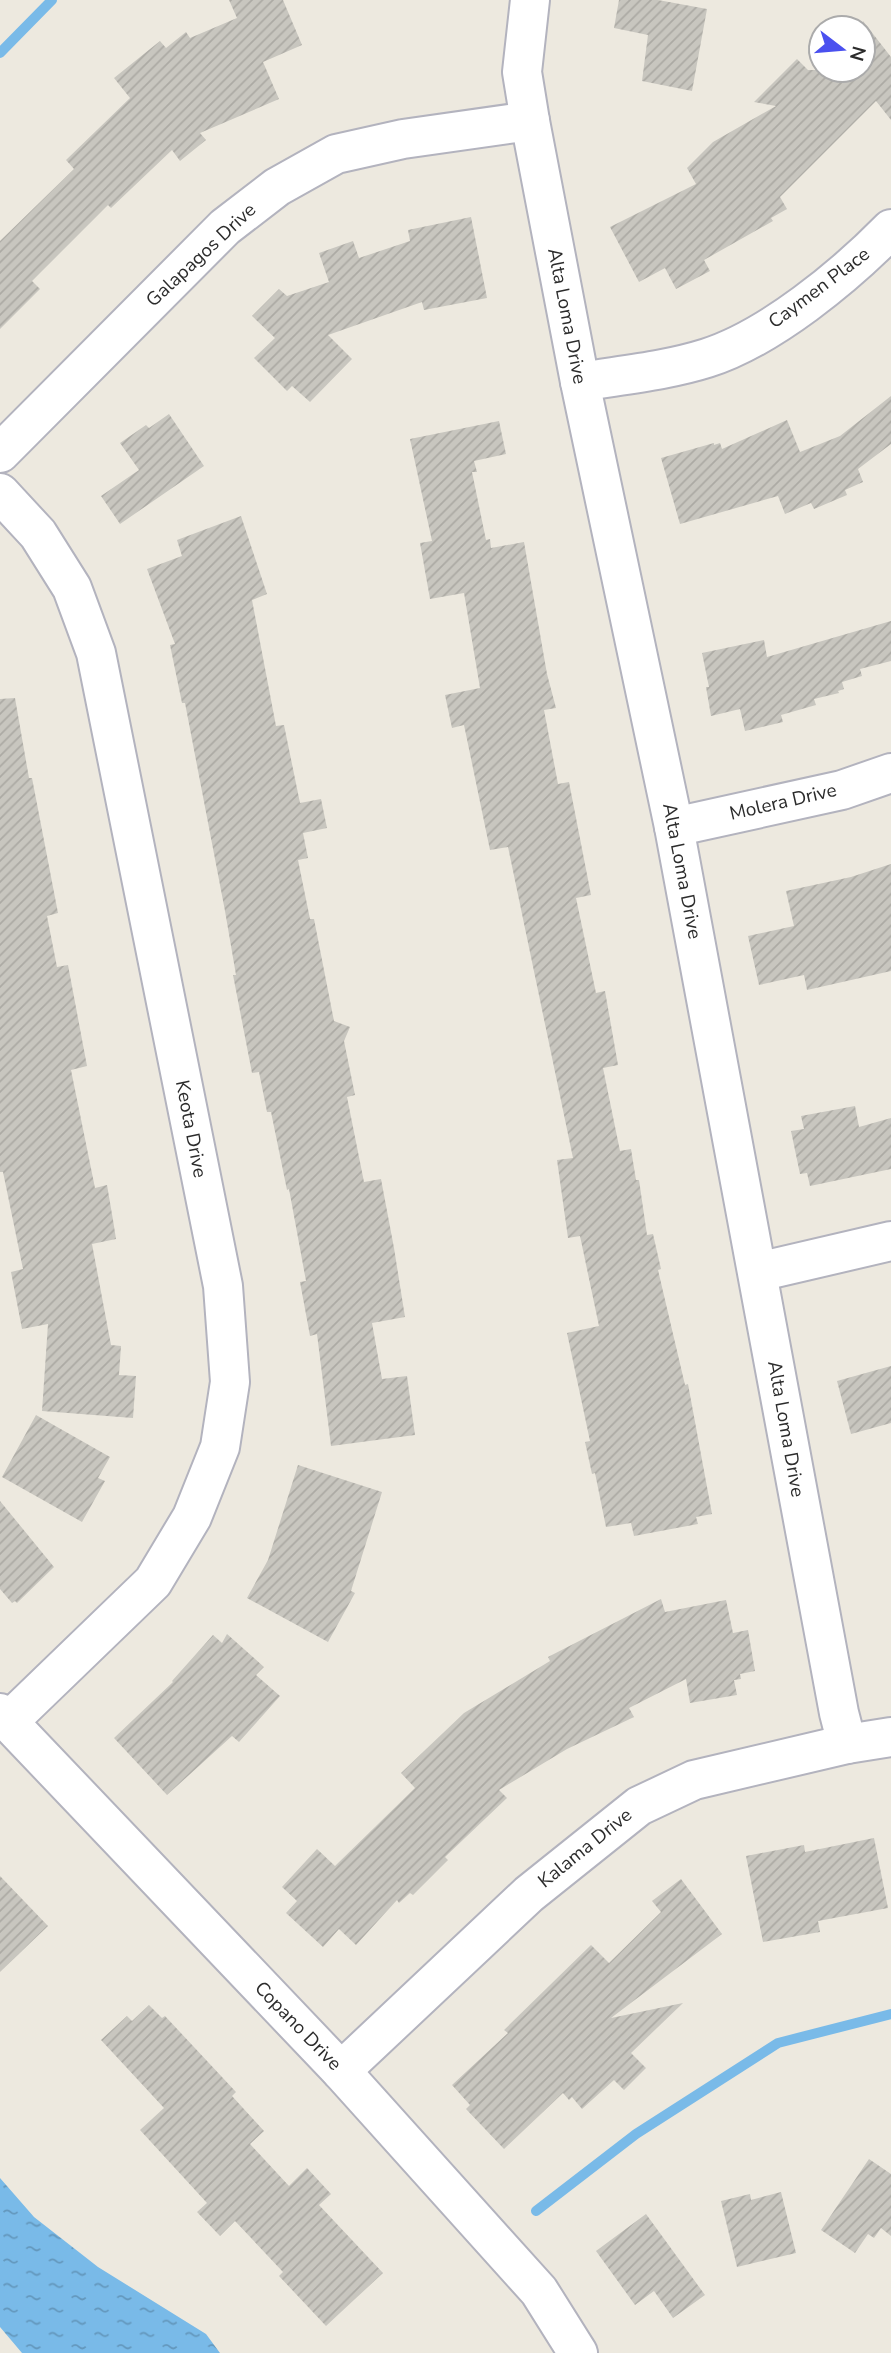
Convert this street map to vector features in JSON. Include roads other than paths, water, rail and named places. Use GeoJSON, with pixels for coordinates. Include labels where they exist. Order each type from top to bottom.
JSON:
{"type":"FeatureCollection","features":[{"type":"Feature","properties":{"kind":"street","name":"Alta Loma Drive"},"geometry":{"type":"LineString","coordinates":[[530,0],[522,72],[530,121],[580,382],[674,827],[839,1713],[847,1744]]}},
{"type":"Feature","properties":{"kind":"street","name":"Galapagos Drive"},"geometry":{"type":"LineString","coordinates":[[0,453],[225,227],[277,187],[335,154],[403,139],[530,121]]}},
{"type":"Feature","properties":{"kind":"street","name":"Caymen Place"},"geometry":{"type":"LineString","coordinates":[[580,382],[655,371],[709,357],[758,334],[833,282],[891,229]]}},
{"type":"Feature","properties":{"kind":"street","name":"Keota Drive"},"geometry":{"type":"LineString","coordinates":[[0,494],[38,534],[72,588],[96,653],[223,1286],[230,1382],[220,1447],[192,1517],[153,1582],[4,1717]]}},
{"type":"Feature","properties":{"kind":"street","name":"Molera Drive"},"geometry":{"type":"LineString","coordinates":[[674,827],[842,790],[891,773]]}},
{"type":"Feature","properties":{"kind":"street"},"geometry":{"type":"LineString","coordinates":[[758,1272],[891,1241]]}},
{"type":"Feature","properties":{"kind":"street","name":"Copano Drive"},"geometry":{"type":"LineString","coordinates":[[4,1717],[341,2071],[539,2291],[578,2353]]}},
{"type":"Feature","properties":{"kind":"street","name":"Kalama Drive"},"geometry":{"type":"LineString","coordinates":[[341,2071],[528,1894],[639,1806],[694,1780],[847,1744],[891,1737]]}},
{"type":"Feature","properties":{"kind":"water"},"geometry":{"type":"Polygon","coordinates":[[[0,2178],[34,2217],[98,2267],[206,2334],[220,2353],[22,2353],[0,2327],[0,2178]]]}},
{"type":"Feature","properties":{"kind":"waterway"},"geometry":{"type":"LineString","coordinates":[[0,53],[52,0]]}},
{"type":"Feature","properties":{"kind":"waterway"},"geometry":{"type":"LineString","coordinates":[[536,2211],[636,2134],[778,2043],[891,2014]]}}]}
